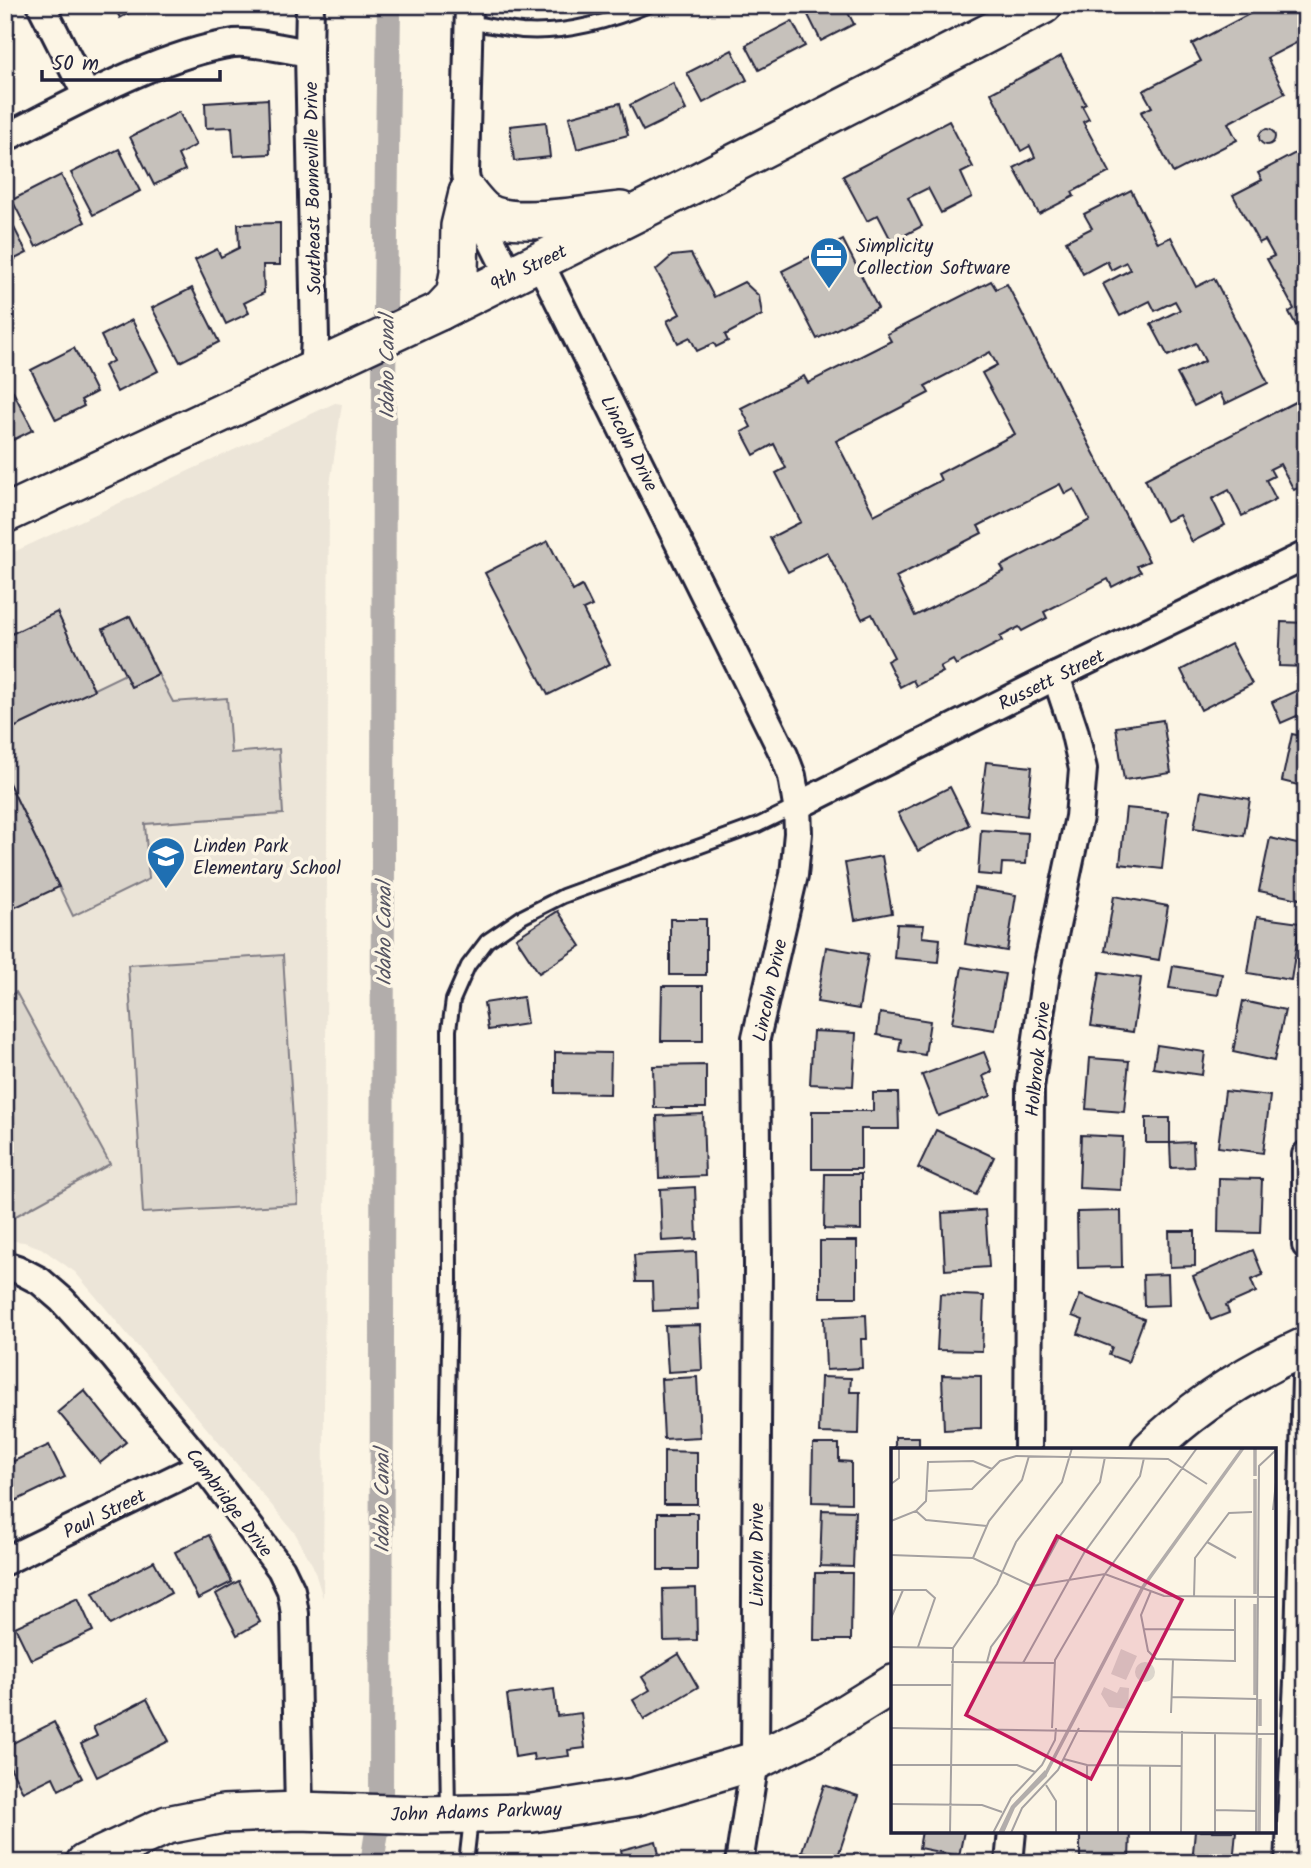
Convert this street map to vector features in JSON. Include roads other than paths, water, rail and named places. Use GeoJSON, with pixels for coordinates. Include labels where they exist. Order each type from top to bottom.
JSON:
{"type":"FeatureCollection","features":[{"type":"Feature","properties":{"kind":"street"},"geometry":{"type":"LineString","coordinates":[[41,5],[87,96]]}},
{"type":"Feature","properties":{"kind":"street","name":"Southeast Bonneville Drive"},"geometry":{"type":"LineString","coordinates":[[310,5],[315,339],[313,371]]}},
{"type":"Feature","properties":{"kind":"street","name":"9th Street"},"geometry":{"type":"LineString","coordinates":[[5,514],[440,311],[1043,5]]}},
{"type":"Feature","properties":{"kind":"street"},"geometry":{"type":"LineString","coordinates":[[440,311],[454,295],[459,273],[460,226],[468,192],[465,174],[469,14]]}},
{"type":"Feature","properties":{"kind":"street"},"geometry":{"type":"LineString","coordinates":[[5,138],[87,96],[154,67],[199,52],[236,43],[309,52]]}},
{"type":"Feature","properties":{"kind":"street"},"geometry":{"type":"LineString","coordinates":[[468,192],[487,212],[509,220],[645,208]]}},
{"type":"Feature","properties":{"kind":"street","name":"Lincoln Drive"},"geometry":{"type":"LineString","coordinates":[[468,192],[524,268],[778,743],[792,776],[797,806],[798,833],[794,875],[757,1038],[755,1761],[739,1863]]}},
{"type":"Feature","properties":{"kind":"street","name":"Russett Street"},"geometry":{"type":"LineString","coordinates":[[797,806],[1306,555]]}},
{"type":"Feature","properties":{"kind":"street","name":"Holbrook Drive"},"geometry":{"type":"LineString","coordinates":[[1028,1448],[1030,1088],[1046,974],[1079,817],[1083,769],[1074,730],[1056,676]]}},
{"type":"Feature","properties":{"kind":"street"},"geometry":{"type":"LineString","coordinates":[[1306,1155],[1306,1245]]}},
{"type":"Feature","properties":{"kind":"street","name":"Cambridge Drive"},"geometry":{"type":"LineString","coordinates":[[5,1265],[40,1281],[62,1300],[114,1357],[203,1465],[281,1569],[291,1590],[296,1640],[299,1811]]}},
{"type":"Feature","properties":{"kind":"street"},"geometry":{"type":"LineString","coordinates":[[1152,1448],[1214,1396],[1306,1346]]}},
{"type":"Feature","properties":{"kind":"street"},"geometry":{"type":"LineString","coordinates":[[1289,1863],[1298,1681],[1306,1377]]}},
{"type":"Feature","properties":{"kind":"street","name":"Paul Street"},"geometry":{"type":"LineString","coordinates":[[5,1561],[203,1465]]}},
{"type":"Feature","properties":{"kind":"street","name":"John Adams Parkway"},"geometry":{"type":"LineString","coordinates":[[85,1863],[167,1825],[223,1814],[299,1811],[444,1815],[532,1813],[588,1806],[671,1787],[755,1761],[817,1731],[891,1685]]}},
{"type":"Feature","properties":{"kind":"street"},"geometry":{"type":"LineString","coordinates":[[1009,1863],[1012,1833]]}},
{"type":"Feature","properties":{"kind":"lane"},"geometry":{"type":"LineString","coordinates":[[469,14],[524,31],[561,30],[631,13],[649,5]]}},
{"type":"Feature","properties":{"kind":"lane"},"geometry":{"type":"LineString","coordinates":[[466,1863],[444,1815],[450,1279],[449,1030],[453,1000],[468,965],[487,941],[522,917],[563,896],[758,825],[797,806]]}},
{"type":"Feature","properties":{"kind":"waterway","name":"Idaho Canal"},"geometry":{"type":"LineString","coordinates":[[372,1863],[381,1806],[384,382],[389,5]]}},
{"type":"Feature","properties":{"kind":"place","name":"Simplicity Collection Software"},"geometry":{"type":"Point","coordinates":[829,290]}},
{"type":"Feature","properties":{"kind":"place","name":"Linden Park Elementary School"},"geometry":{"type":"Point","coordinates":[166,890]}}]}
